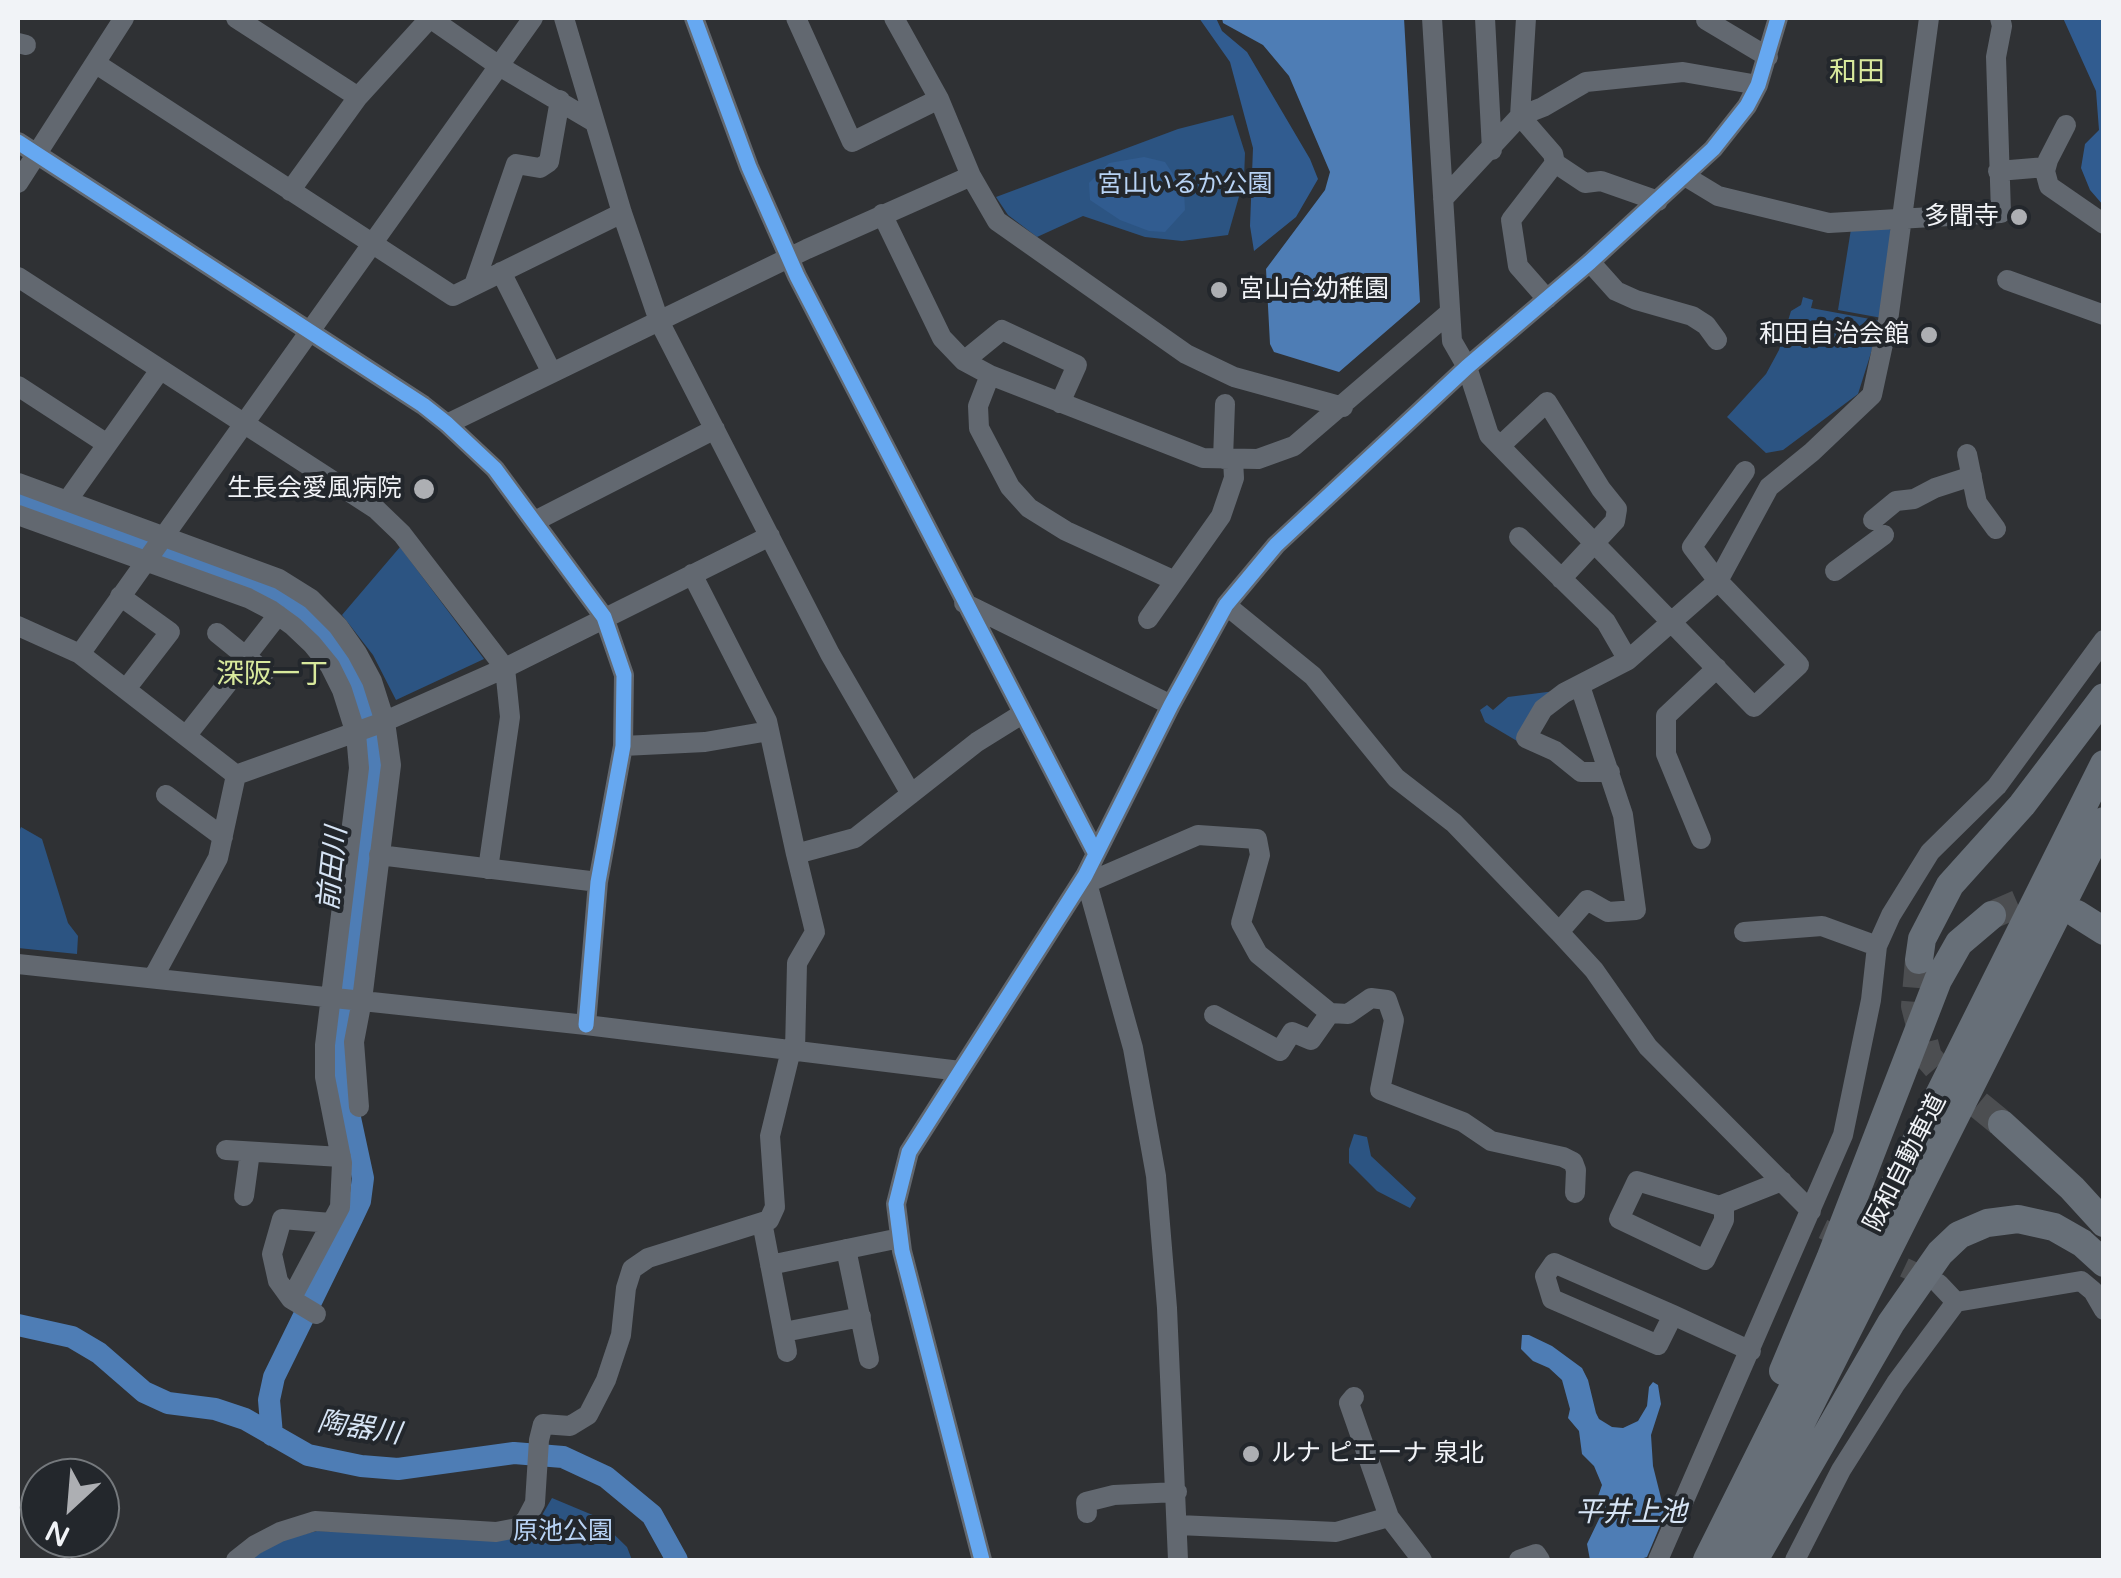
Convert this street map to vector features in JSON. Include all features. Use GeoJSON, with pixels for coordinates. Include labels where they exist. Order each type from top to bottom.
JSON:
{"type":"FeatureCollection","features":[{"type":"Feature","properties":{"kind":"highway"},"geometry":{"type":"LineString","coordinates":[[1919,960],[1922,939],[1950,885],[2022,804],[2104,697]]}},
{"type":"Feature","properties":{"kind":"highway","name":"阪和自動車道"},"geometry":{"type":"LineString","coordinates":[[1704,1560],[2104,764]]}},
{"type":"Feature","properties":{"kind":"highway","name":"阪和自動車道"},"geometry":{"type":"LineString","coordinates":[[1732,1560],[2104,821]]}},
{"type":"Feature","properties":{"kind":"highway"},"geometry":{"type":"LineString","coordinates":[[1704,1560],[1830,1259],[1938,980],[1959,944],[1992,914]]}},
{"type":"Feature","properties":{"kind":"highway"},"geometry":{"type":"LineString","coordinates":[[2077,914],[2104,931]]}},
{"type":"Feature","properties":{"kind":"highway"},"geometry":{"type":"LineString","coordinates":[[2002,1124],[2104,1223]]}},
{"type":"Feature","properties":{"kind":"highway"},"geometry":{"type":"LineString","coordinates":[[1754,1560],[1891,1322],[1940,1253],[1960,1234],[1987,1223],[2018,1219],[2054,1227],[2082,1243],[2093,1274]]}},
{"type":"Feature","properties":{"kind":"street"},"geometry":{"type":"LineString","coordinates":[[18,183],[124,18]]}},
{"type":"Feature","properties":{"kind":"street"},"geometry":{"type":"LineString","coordinates":[[236,18],[358,97]]}},
{"type":"Feature","properties":{"kind":"street"},"geometry":{"type":"LineString","coordinates":[[290,191],[358,97],[430,18],[499,66],[594,122]]}},
{"type":"Feature","properties":{"kind":"street"},"geometry":{"type":"LineString","coordinates":[[80,654],[533,18]]}},
{"type":"Feature","properties":{"kind":"street"},"geometry":{"type":"LineString","coordinates":[[564,18],[622,213],[659,320],[830,654],[911,794]]}},
{"type":"Feature","properties":{"kind":"street"},"geometry":{"type":"LineString","coordinates":[[694,18],[750,167],[790,258],[1096,854]]}},
{"type":"Feature","properties":{"kind":"street"},"geometry":{"type":"LineString","coordinates":[[796,18],[852,142],[938,99]]}},
{"type":"Feature","properties":{"kind":"street"},"geometry":{"type":"LineString","coordinates":[[894,18],[997,221],[1186,354],[1234,377],[1343,406]]}},
{"type":"Feature","properties":{"kind":"street"},"geometry":{"type":"LineString","coordinates":[[1432,18],[1452,341],[1468,367],[1490,435],[1754,707],[1799,664],[1718,582],[1692,547],[1745,471]]}},
{"type":"Feature","properties":{"kind":"street"},"geometry":{"type":"LineString","coordinates":[[1485,18],[1492,150]]}},
{"type":"Feature","properties":{"kind":"street"},"geometry":{"type":"LineString","coordinates":[[1526,18],[1520,116],[1553,154],[1555,163],[1585,183],[1601,181],[1658,201]]}},
{"type":"Feature","properties":{"kind":"street"},"geometry":{"type":"LineString","coordinates":[[1706,18],[1768,56]]}},
{"type":"Feature","properties":{"kind":"street"},"geometry":{"type":"LineString","coordinates":[[982,1560],[900,1238],[896,1204],[908,1152],[1086,880],[1171,705],[1226,605],[1276,545],[1468,367],[1658,201],[1734,124],[1758,85],[1778,18]]}},
{"type":"Feature","properties":{"kind":"street"},"geometry":{"type":"LineString","coordinates":[[1610,772],[1581,772],[1555,751],[1526,738],[1543,709],[1564,692],[1628,660],[1718,582],[1769,486],[1872,395],[1888,321],[1929,18]]}},
{"type":"Feature","properties":{"kind":"street"},"geometry":{"type":"LineString","coordinates":[[1685,176],[1718,196],[1830,223],[2001,213],[1996,57],[2000,18]]}},
{"type":"Feature","properties":{"kind":"street"},"geometry":{"type":"LineString","coordinates":[[95,63],[453,296],[622,213]]}},
{"type":"Feature","properties":{"kind":"street"},"geometry":{"type":"LineString","coordinates":[[1443,199],[1520,116],[1586,82],[1683,72],[1758,85]]}},
{"type":"Feature","properties":{"kind":"street"},"geometry":{"type":"LineString","coordinates":[[474,285],[516,164],[540,168],[549,162],[560,100]]}},
{"type":"Feature","properties":{"kind":"street"},"geometry":{"type":"LineString","coordinates":[[2066,126],[2046,166],[2048,186],[2104,224]]}},
{"type":"Feature","properties":{"kind":"street"},"geometry":{"type":"LineString","coordinates":[[18,142],[447,424],[495,469],[604,616],[624,675],[623,746],[598,882],[586,1025]]}},
{"type":"Feature","properties":{"kind":"street"},"geometry":{"type":"LineString","coordinates":[[1547,299],[1518,266],[1511,220],[1555,163]]}},
{"type":"Feature","properties":{"kind":"street"},"geometry":{"type":"LineString","coordinates":[[1998,171],[2046,166]]}},
{"type":"Feature","properties":{"kind":"street"},"geometry":{"type":"LineString","coordinates":[[447,424],[882,214],[971,176]]}},
{"type":"Feature","properties":{"kind":"street"},"geometry":{"type":"LineString","coordinates":[[882,214],[942,338],[964,361],[990,375],[1203,458],[1269,457],[1294,446],[1449,313]]}},
{"type":"Feature","properties":{"kind":"street"},"geometry":{"type":"LineString","coordinates":[[1590,262],[1616,291],[1692,316],[1706,325],[1716,340]]}},
{"type":"Feature","properties":{"kind":"street"},"geometry":{"type":"LineString","coordinates":[[501,272],[552,373]]}},
{"type":"Feature","properties":{"kind":"street"},"geometry":{"type":"LineString","coordinates":[[18,277],[376,508],[402,534],[505,668],[510,717],[488,869]]}},
{"type":"Feature","properties":{"kind":"street"},"geometry":{"type":"LineString","coordinates":[[2007,280],[2104,315]]}},
{"type":"Feature","properties":{"kind":"street"},"geometry":{"type":"LineString","coordinates":[[964,361],[1002,330],[1077,365],[1060,403]]}},
{"type":"Feature","properties":{"kind":"street"},"geometry":{"type":"LineString","coordinates":[[68,501],[160,370]]}},
{"type":"Feature","properties":{"kind":"street"},"geometry":{"type":"LineString","coordinates":[[990,375],[978,406],[979,428],[1010,487],[1029,508],[1066,531],[1174,580]]}},
{"type":"Feature","properties":{"kind":"street"},"geometry":{"type":"LineString","coordinates":[[18,386],[107,444]]}},
{"type":"Feature","properties":{"kind":"street"},"geometry":{"type":"LineString","coordinates":[[1500,446],[1547,402],[1618,510],[1615,520],[1561,579]]}},
{"type":"Feature","properties":{"kind":"street"},"geometry":{"type":"LineString","coordinates":[[1148,619],[1221,516],[1234,478],[1228,459],[1225,404]]}},
{"type":"Feature","properties":{"kind":"street"},"geometry":{"type":"LineString","coordinates":[[534,521],[715,429]]}},
{"type":"Feature","properties":{"kind":"street"},"geometry":{"type":"LineString","coordinates":[[1967,454],[1977,503],[1996,529]]}},
{"type":"Feature","properties":{"kind":"street"},"geometry":{"type":"LineString","coordinates":[[1835,571],[1878,528],[1896,500],[1914,500],[1935,488],[1972,476]]}},
{"type":"Feature","properties":{"kind":"street"},"geometry":{"type":"LineString","coordinates":[[18,483],[279,579],[311,599],[338,626],[372,681],[385,722],[391,765],[354,1042],[357,1096],[328,1092]]}},
{"type":"Feature","properties":{"kind":"street"},"geometry":{"type":"LineString","coordinates":[[18,515],[248,598],[293,626],[330,666],[342,690],[356,734],[360,768],[325,1045],[328,1092],[341,1157],[340,1207],[291,1299]]}},
{"type":"Feature","properties":{"kind":"street"},"geometry":{"type":"LineString","coordinates":[[236,775],[385,722],[505,668],[770,536]]}},
{"type":"Feature","properties":{"kind":"street"},"geometry":{"type":"LineString","coordinates":[[1520,537],[1606,622],[1628,660]]}},
{"type":"Feature","properties":{"kind":"street"},"geometry":{"type":"LineString","coordinates":[[236,1560],[280,1532],[315,1521],[506,1531],[526,1520],[535,1504],[539,1440],[544,1424],[570,1426],[588,1415],[606,1380],[621,1334],[632,1269],[648,1258],[769,1220],[776,1207],[770,1136],[793,1050],[797,964],[815,932],[767,721],[692,574]]}},
{"type":"Feature","properties":{"kind":"street"},"geometry":{"type":"LineString","coordinates":[[120,596],[170,632],[126,689]]}},
{"type":"Feature","properties":{"kind":"street"},"geometry":{"type":"LineString","coordinates":[[964,603],[1171,705]]}},
{"type":"Feature","properties":{"kind":"street"},"geometry":{"type":"LineString","coordinates":[[1226,605],[1313,676],[1396,778],[1454,823],[1560,932],[1594,970],[1648,1047],[1782,1181],[1814,1221]]}},
{"type":"Feature","properties":{"kind":"street"},"geometry":{"type":"LineString","coordinates":[[246,656],[278,615]]}},
{"type":"Feature","properties":{"kind":"street"},"geometry":{"type":"LineString","coordinates":[[18,626],[80,654],[236,775]]}},
{"type":"Feature","properties":{"kind":"street"},"geometry":{"type":"LineString","coordinates":[[217,633],[266,672]]}},
{"type":"Feature","properties":{"kind":"street"},"geometry":{"type":"LineString","coordinates":[[1658,1560],[1751,1350],[1814,1221],[1844,1136],[1878,946],[1901,898],[1930,852],[1996,786],[2104,640]]}},
{"type":"Feature","properties":{"kind":"street"},"geometry":{"type":"LineString","coordinates":[[1702,839],[1666,754],[1666,716],[1717,668]]}},
{"type":"Feature","properties":{"kind":"street"},"geometry":{"type":"LineString","coordinates":[[186,736],[227,684]]}},
{"type":"Feature","properties":{"kind":"street"},"geometry":{"type":"LineString","coordinates":[[1560,932],[1587,900],[1608,912],[1636,910],[1632,860],[1610,772],[1580,686]]}},
{"type":"Feature","properties":{"kind":"street"},"geometry":{"type":"LineString","coordinates":[[796,854],[856,838],[977,742],[1022,714]]}},
{"type":"Feature","properties":{"kind":"street"},"geometry":{"type":"LineString","coordinates":[[623,746],[705,742],[769,731]]}},
{"type":"Feature","properties":{"kind":"street"},"geometry":{"type":"LineString","coordinates":[[153,978],[218,858],[236,775]]}},
{"type":"Feature","properties":{"kind":"street"},"geometry":{"type":"LineString","coordinates":[[166,795],[223,838]]}},
{"type":"Feature","properties":{"kind":"street"},"geometry":{"type":"LineString","coordinates":[[1086,880],[1198,835],[1257,839],[1260,855],[1241,923],[1258,954],[1330,1013],[1348,1014],[1372,998],[1386,1000],[1394,1020],[1380,1090],[1463,1122],[1491,1140],[1563,1156],[1573,1162],[1576,1170],[1575,1194]]}},
{"type":"Feature","properties":{"kind":"street"},"geometry":{"type":"LineString","coordinates":[[379,855],[598,882]]}},
{"type":"Feature","properties":{"kind":"street"},"geometry":{"type":"LineString","coordinates":[[1086,880],[1133,1048],[1156,1176],[1178,1560]]}},
{"type":"Feature","properties":{"kind":"street"},"geometry":{"type":"LineString","coordinates":[[1744,932],[1822,926],[1878,946]]}},
{"type":"Feature","properties":{"kind":"street"},"geometry":{"type":"LineString","coordinates":[[18,964],[586,1025],[960,1071]]}},
{"type":"Feature","properties":{"kind":"street"},"geometry":{"type":"LineString","coordinates":[[1214,1016],[1280,1052],[1292,1032],[1310,1040],[1330,1013]]}},
{"type":"Feature","properties":{"kind":"street"},"geometry":{"type":"LineString","coordinates":[[226,1150],[341,1157]]}},
{"type":"Feature","properties":{"kind":"street"},"geometry":{"type":"LineString","coordinates":[[244,1196],[250,1152]]}},
{"type":"Feature","properties":{"kind":"street"},"geometry":{"type":"LineString","coordinates":[[1724,1204],[1724,1220],[1705,1260],[1619,1219],[1637,1181],[1720,1206],[1724,1204],[1782,1181]]}},
{"type":"Feature","properties":{"kind":"street"},"geometry":{"type":"LineString","coordinates":[[316,1314],[291,1299],[278,1281],[272,1254],[282,1219],[331,1223]]}},
{"type":"Feature","properties":{"kind":"street"},"geometry":{"type":"LineString","coordinates":[[762,1222],[785,1342],[860,1317]]}},
{"type":"Feature","properties":{"kind":"street"},"geometry":{"type":"LineString","coordinates":[[770,1264],[900,1238]]}},
{"type":"Feature","properties":{"kind":"street"},"geometry":{"type":"LineString","coordinates":[[846,1248],[870,1359]]}},
{"type":"Feature","properties":{"kind":"street"},"geometry":{"type":"LineString","coordinates":[[1672,1316],[1658,1345],[1552,1299],[1544,1276],[1554,1262],[1751,1350]]}},
{"type":"Feature","properties":{"kind":"street"},"geometry":{"type":"LineString","coordinates":[[1795,1560],[1850,1455],[1896,1383],[1956,1302],[2093,1274],[2094,1291],[2104,1310]]}},
{"type":"Feature","properties":{"kind":"street"},"geometry":{"type":"LineString","coordinates":[[1939,1284],[1956,1302]]}},
{"type":"Feature","properties":{"kind":"street"},"geometry":{"type":"LineString","coordinates":[[1354,1397],[1349,1403],[1389,1518],[1422,1560]]}},
{"type":"Feature","properties":{"kind":"street"},"geometry":{"type":"LineString","coordinates":[[1086,1514],[1086,1502],[1114,1495],[1177,1492]]}},
{"type":"Feature","properties":{"kind":"street"},"geometry":{"type":"LineString","coordinates":[[1178,1525],[1336,1532],[1389,1518]]}},
{"type":"Feature","properties":{"kind":"street"},"geometry":{"type":"LineString","coordinates":[[1519,1560],[1536,1554],[1540,1560]]}},
{"type":"Feature","properties":{"kind":"green space","name":"宮山いるか公園"},"geometry":{"type":"Polygon","coordinates":[[[1233,115],[1245,153],[1244,179],[1228,235],[1182,241],[1145,237],[1083,216],[1037,237],[1008,215],[996,197],[1178,129],[1233,115]]]}},
{"type":"Feature","properties":{"kind":"green space"},"geometry":{"type":"Polygon","coordinates":[[[1887,227],[1894,233],[1882,318],[1838,310],[1851,229],[1887,227]]]}},
{"type":"Feature","properties":{"kind":"green space"},"geometry":{"type":"Polygon","coordinates":[[[1803,297],[1813,300],[1811,308],[1881,321],[1858,394],[1783,450],[1766,453],[1727,417],[1766,374],[1779,350],[1791,311],[1801,305],[1803,297]]]}},
{"type":"Feature","properties":{"kind":"green space"},"geometry":{"type":"Polygon","coordinates":[[[400,547],[484,659],[396,700],[373,655],[342,615],[400,547]]]}},
{"type":"Feature","properties":{"kind":"green space"},"geometry":{"type":"Polygon","coordinates":[[[1555,691],[1517,741],[1485,722],[1480,710],[1487,705],[1493,710],[1508,697],[1555,691]]]}},
{"type":"Feature","properties":{"kind":"green space"},"geometry":{"type":"Polygon","coordinates":[[[21,827],[42,839],[68,923],[78,936],[77,954],[18,948],[21,827]]]}},
{"type":"Feature","properties":{"kind":"green space"},"geometry":{"type":"Polygon","coordinates":[[[1354,1134],[1367,1137],[1371,1156],[1416,1198],[1410,1208],[1377,1191],[1349,1163],[1354,1134]]]}},
{"type":"Feature","properties":{"kind":"green space","name":"原池公園"},"geometry":{"type":"Polygon","coordinates":[[[552,1498],[595,1516],[627,1547],[632,1560],[248,1560],[284,1539],[317,1531],[512,1537],[534,1529],[552,1498]]]}},
{"type":"Feature","properties":{"kind":"shaded area"},"geometry":{"type":"Polygon","coordinates":[[[1199,18],[1216,18],[1222,31],[1247,52],[1318,179],[1296,217],[1254,251],[1250,226],[1253,148],[1230,62],[1199,18]]]}},
{"type":"Feature","properties":{"kind":"shaded area"},"geometry":{"type":"Polygon","coordinates":[[[2063,18],[2103,18],[2103,205],[2090,190],[2081,168],[2085,144],[2099,130],[2096,91],[2063,18]]]}},
{"type":"Feature","properties":{"kind":"shaded area"},"geometry":{"type":"Polygon","coordinates":[[[1144,157],[1165,162],[1184,191],[1185,210],[1165,232],[1149,231],[1120,220],[1090,200],[1089,183],[1109,163],[1144,157]]]}},
{"type":"Feature","properties":{"kind":"water"},"geometry":{"type":"Polygon","coordinates":[[[1222,18],[1404,18],[1420,302],[1339,372],[1274,352],[1270,344],[1266,269],[1325,190],[1330,172],[1289,76],[1263,45],[1223,23],[1222,18]]]}},
{"type":"Feature","properties":{"kind":"water","name":"平井上池"},"geometry":{"type":"Polygon","coordinates":[[[1522,1335],[1552,1346],[1582,1368],[1599,1419],[1612,1427],[1623,1428],[1638,1421],[1647,1406],[1649,1387],[1653,1382],[1658,1385],[1661,1404],[1651,1435],[1653,1466],[1665,1514],[1647,1557],[1590,1560],[1587,1544],[1600,1517],[1597,1499],[1602,1485],[1594,1466],[1582,1454],[1579,1431],[1568,1418],[1570,1409],[1562,1380],[1521,1349],[1522,1335]]]}},
{"type":"Feature","properties":{"kind":"waterway","name":"前田川"},"geometry":{"type":"LineString","coordinates":[[18,498],[279,598],[330,643],[362,704],[372,742],[374,778],[341,1076],[363,1178],[360,1201],[274,1377],[269,1400],[272,1435]]}},
{"type":"Feature","properties":{"kind":"waterway","name":"陶器川"},"geometry":{"type":"LineString","coordinates":[[18,1325],[72,1337],[99,1353],[144,1392],[168,1403],[215,1409],[245,1419],[308,1455],[398,1469],[514,1453],[563,1457],[606,1477],[652,1515],[677,1560]]}},
{"type":"Feature","properties":{"kind":"tunnel"},"geometry":{"type":"LineString","coordinates":[[1992,915],[2027,900],[2052,903]]}},
{"type":"Feature","properties":{"kind":"tunnel"},"geometry":{"type":"LineString","coordinates":[[1919,960],[1915,1006],[1928,1057],[1948,1080],[2002,1124]]}},
{"type":"Feature","properties":{"kind":"tunnel"},"geometry":{"type":"LineString","coordinates":[[1823,1229],[1933,1281]]}},
{"type":"Feature","properties":{"kind":"cycle path"},"geometry":{"type":"LineString","coordinates":[[694,18],[749,167],[797,276],[1096,854]]}},
{"type":"Feature","properties":{"kind":"cycle path"},"geometry":{"type":"LineString","coordinates":[[982,1560],[902,1251],[896,1204],[909,1152],[1085,876],[1226,605],[1276,545],[1467,367],[1713,149],[1747,106],[1758,85],[1778,18]]}},
{"type":"Feature","properties":{"kind":"cycle path"},"geometry":{"type":"LineString","coordinates":[[18,142],[447,424],[495,469],[604,617],[624,675],[623,746],[598,882],[586,1025]]}},
{"type":"Feature","properties":{"kind":"place","name":"多聞寺"},"geometry":{"type":"Point","coordinates":[2019,217]}},
{"type":"Feature","properties":{"kind":"place","name":"宮山台幼稚園"},"geometry":{"type":"Point","coordinates":[1219,290]}},
{"type":"Feature","properties":{"kind":"place","name":"和田自治会館"},"geometry":{"type":"Point","coordinates":[1929,335]}},
{"type":"Feature","properties":{"kind":"place","name":"生長会愛風病院"},"geometry":{"type":"Point","coordinates":[424,489]}},
{"type":"Feature","properties":{"kind":"place","name":"ルナ ピエーナ 泉北"},"geometry":{"type":"Point","coordinates":[1251,1454]}},
{"type":"Feature","properties":{"kind":"district","name":"和田"},"geometry":{"type":"Point","coordinates":[1857,74]}},
{"type":"Feature","properties":{"kind":"district","name":"深阪一丁"},"geometry":{"type":"Point","coordinates":[272,676]}}]}
